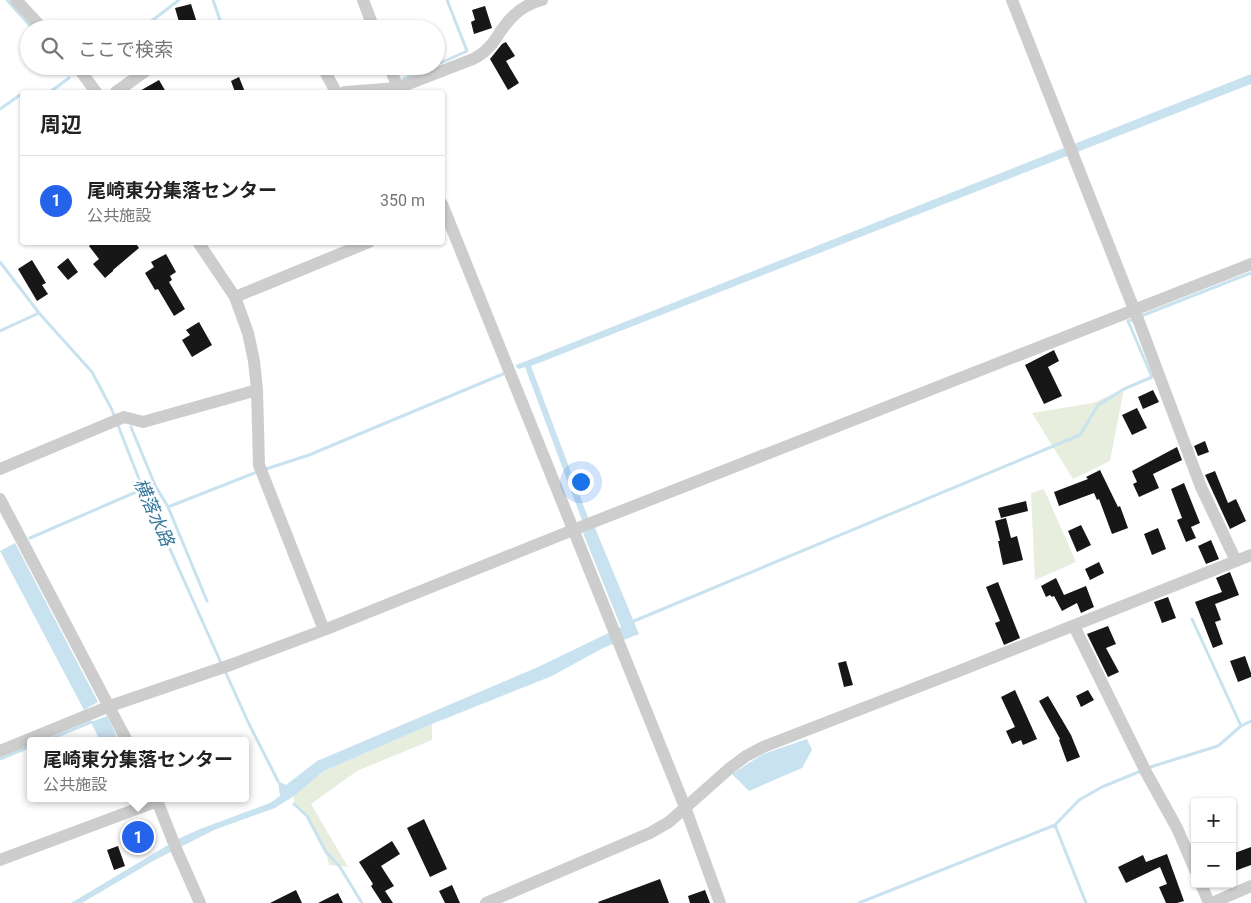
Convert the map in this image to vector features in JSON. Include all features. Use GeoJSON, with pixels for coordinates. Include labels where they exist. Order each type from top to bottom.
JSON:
{"type":"FeatureCollection","features":[{"type":"Feature","properties":{"kind":"street"},"geometry":{"type":"LineString","coordinates":[[16,0],[35,20]]}},
{"type":"Feature","properties":{"kind":"street"},"geometry":{"type":"LineString","coordinates":[[363,0],[371,20]]}},
{"type":"Feature","properties":{"kind":"street"},"geometry":{"type":"LineString","coordinates":[[445,71],[482,54],[490,47],[504,26],[519,10],[531,3],[542,0]]}},
{"type":"Feature","properties":{"kind":"street"},"geometry":{"type":"LineString","coordinates":[[1012,0],[1201,487],[1236,561]]}},
{"type":"Feature","properties":{"kind":"street"},"geometry":{"type":"LineString","coordinates":[[84,75],[95,90]]}},
{"type":"Feature","properties":{"kind":"street"},"geometry":{"type":"LineString","coordinates":[[119,90],[140,75]]}},
{"type":"Feature","properties":{"kind":"street"},"geometry":{"type":"LineString","coordinates":[[327,75],[335,90]]}},
{"type":"Feature","properties":{"kind":"street"},"geometry":{"type":"LineString","coordinates":[[393,75],[399,90],[435,75]]}},
{"type":"Feature","properties":{"kind":"street"},"geometry":{"type":"LineString","coordinates":[[445,215],[685,807],[720,903]]}},
{"type":"Feature","properties":{"kind":"street"},"geometry":{"type":"LineString","coordinates":[[200,245],[235,297],[248,333],[254,361],[257,390],[261,470],[324,630]]}},
{"type":"Feature","properties":{"kind":"street"},"geometry":{"type":"LineString","coordinates":[[235,297],[362,245]]}},
{"type":"Feature","properties":{"kind":"street"},"geometry":{"type":"LineString","coordinates":[[34,737],[110,706],[233,664],[324,630],[596,521],[1136,317],[1251,264]]}},
{"type":"Feature","properties":{"kind":"street"},"geometry":{"type":"LineString","coordinates":[[0,469],[124,417],[143,422],[257,390]]}},
{"type":"Feature","properties":{"kind":"street"},"geometry":{"type":"LineString","coordinates":[[0,499],[125,737]]}},
{"type":"Feature","properties":{"kind":"street"},"geometry":{"type":"LineString","coordinates":[[486,903],[650,833],[669,822],[730,768],[746,756],[763,747],[1251,555]]}},
{"type":"Feature","properties":{"kind":"street"},"geometry":{"type":"LineString","coordinates":[[1074,626],[1145,770],[1177,828],[1191,861]]}},
{"type":"Feature","properties":{"kind":"street"},"geometry":{"type":"LineString","coordinates":[[0,751],[27,740]]}},
{"type":"Feature","properties":{"kind":"street"},"geometry":{"type":"LineString","coordinates":[[0,860],[152,802]]}},
{"type":"Feature","properties":{"kind":"street"},"geometry":{"type":"LineString","coordinates":[[158,802],[200,903]]}},
{"type":"Feature","properties":{"kind":"street"},"geometry":{"type":"LineString","coordinates":[[1203,888],[1210,903],[1251,886]]}},
{"type":"Feature","properties":{"kind":"green space"},"geometry":{"type":"Polygon","coordinates":[[[1124,389],[1110,461],[1073,479],[1032,413],[1093,403],[1124,389]]]}},
{"type":"Feature","properties":{"kind":"green space"},"geometry":{"type":"Polygon","coordinates":[[[1044,489],[1076,562],[1035,580],[1031,493],[1044,489]]]}},
{"type":"Feature","properties":{"kind":"green space"},"geometry":{"type":"Polygon","coordinates":[[[432,724],[432,740],[357,771],[311,804],[348,867],[329,865],[326,852],[307,816],[294,804],[294,796],[324,771],[432,724]]]}},
{"type":"Feature","properties":{"kind":"water"},"geometry":{"type":"Polygon","coordinates":[[[1251,74],[1251,84],[531,366],[592,528],[595,528],[639,634],[603,648],[552,676],[432,724],[324,771],[294,796],[275,808],[214,830],[153,861],[82,903],[71,903],[178,839],[270,803],[280,796],[278,781],[286,785],[317,761],[538,667],[621,627],[583,533],[586,531],[525,367],[519,369],[516,365],[1251,74]]]}},
{"type":"Feature","properties":{"kind":"water"},"geometry":{"type":"Polygon","coordinates":[[[15,543],[98,702],[84,710],[0,551],[15,543]]]}},
{"type":"Feature","properties":{"kind":"water"},"geometry":{"type":"Polygon","coordinates":[[[107,716],[117,737],[98,737],[91,722],[107,716]]]}},
{"type":"Feature","properties":{"kind":"water"},"geometry":{"type":"Polygon","coordinates":[[[807,739],[812,750],[802,768],[749,791],[732,774],[763,754],[807,739]]]}},
{"type":"Feature","properties":{"kind":"building"},"geometry":{"type":"Polygon","coordinates":[[[191,4],[196,20],[178,20],[175,8],[191,4]]]}},
{"type":"Feature","properties":{"kind":"building"},"geometry":{"type":"Polygon","coordinates":[[[485,6],[492,28],[474,34],[471,22],[475,20],[472,10],[485,6]]]}},
{"type":"Feature","properties":{"kind":"building"},"geometry":{"type":"Polygon","coordinates":[[[506,42],[515,56],[506,61],[519,83],[508,90],[490,59],[502,44],[506,42]]]}},
{"type":"Feature","properties":{"kind":"building"},"geometry":{"type":"Polygon","coordinates":[[[239,77],[244,90],[234,90],[231,81],[239,77]]]}},
{"type":"Feature","properties":{"kind":"building"},"geometry":{"type":"Polygon","coordinates":[[[159,80],[165,90],[142,90],[159,80]]]}},
{"type":"Feature","properties":{"kind":"building"},"geometry":{"type":"Polygon","coordinates":[[[137,245],[139,248],[105,278],[93,264],[99,259],[89,246],[137,245]]]}},
{"type":"Feature","properties":{"kind":"building"},"geometry":{"type":"Polygon","coordinates":[[[166,254],[176,272],[170,276],[172,280],[169,282],[185,309],[174,316],[158,289],[155,290],[145,273],[154,267],[151,262],[166,254]]]}},
{"type":"Feature","properties":{"kind":"building"},"geometry":{"type":"Polygon","coordinates":[[[68,258],[78,272],[68,280],[57,267],[68,258]]]}},
{"type":"Feature","properties":{"kind":"building"},"geometry":{"type":"Polygon","coordinates":[[[32,260],[46,283],[42,285],[48,294],[37,301],[18,269],[32,260]]]}},
{"type":"Feature","properties":{"kind":"building"},"geometry":{"type":"Polygon","coordinates":[[[199,322],[212,345],[192,357],[182,340],[190,335],[186,330],[199,322]]]}},
{"type":"Feature","properties":{"kind":"building"},"geometry":{"type":"Polygon","coordinates":[[[1054,350],[1059,361],[1048,367],[1062,396],[1044,404],[1025,365],[1054,350]]]}},
{"type":"Feature","properties":{"kind":"building"},"geometry":{"type":"Polygon","coordinates":[[[1153,390],[1159,402],[1143,409],[1138,397],[1153,390]]]}},
{"type":"Feature","properties":{"kind":"building"},"geometry":{"type":"Polygon","coordinates":[[[1137,408],[1147,428],[1132,435],[1122,415],[1137,408]]]}},
{"type":"Feature","properties":{"kind":"building"},"geometry":{"type":"Polygon","coordinates":[[[1205,441],[1209,452],[1198,456],[1194,446],[1205,441]]]}},
{"type":"Feature","properties":{"kind":"building"},"geometry":{"type":"Polygon","coordinates":[[[1177,447],[1182,460],[1153,474],[1159,488],[1139,497],[1133,484],[1137,482],[1132,471],[1177,447]]]}},
{"type":"Feature","properties":{"kind":"building"},"geometry":{"type":"Polygon","coordinates":[[[1100,470],[1118,507],[1120,506],[1128,528],[1112,534],[1099,499],[1097,500],[1094,493],[1059,506],[1054,492],[1088,479],[1086,477],[1100,470]]]}},
{"type":"Feature","properties":{"kind":"building"},"geometry":{"type":"Polygon","coordinates":[[[1215,471],[1228,503],[1236,499],[1246,521],[1230,529],[1205,475],[1215,471]]]}},
{"type":"Feature","properties":{"kind":"building"},"geometry":{"type":"Polygon","coordinates":[[[1184,483],[1200,523],[1191,527],[1196,538],[1186,542],[1177,520],[1182,518],[1171,489],[1184,483]]]}},
{"type":"Feature","properties":{"kind":"building"},"geometry":{"type":"Polygon","coordinates":[[[1026,501],[1028,511],[1001,518],[998,508],[1026,501]]]}},
{"type":"Feature","properties":{"kind":"building"},"geometry":{"type":"Polygon","coordinates":[[[1006,518],[1011,538],[1017,536],[1023,560],[1003,565],[995,521],[1006,518]]]}},
{"type":"Feature","properties":{"kind":"building"},"geometry":{"type":"Polygon","coordinates":[[[1081,525],[1091,545],[1077,552],[1068,531],[1081,525]]]}},
{"type":"Feature","properties":{"kind":"building"},"geometry":{"type":"Polygon","coordinates":[[[1158,528],[1166,549],[1152,555],[1144,534],[1158,528]]]}},
{"type":"Feature","properties":{"kind":"building"},"geometry":{"type":"Polygon","coordinates":[[[1211,540],[1219,559],[1206,564],[1198,546],[1211,540]]]}},
{"type":"Feature","properties":{"kind":"building"},"geometry":{"type":"Polygon","coordinates":[[[1099,562],[1104,573],[1090,580],[1085,569],[1099,562]]]}},
{"type":"Feature","properties":{"kind":"building"},"geometry":{"type":"Polygon","coordinates":[[[1230,572],[1239,595],[1215,604],[1221,620],[1215,622],[1223,644],[1213,648],[1195,602],[1222,592],[1216,578],[1230,572]]]}},
{"type":"Feature","properties":{"kind":"building"},"geometry":{"type":"Polygon","coordinates":[[[1056,578],[1064,595],[1086,586],[1094,607],[1081,613],[1077,603],[1062,611],[1054,596],[1046,597],[1041,586],[1056,578]]]}},
{"type":"Feature","properties":{"kind":"building"},"geometry":{"type":"Polygon","coordinates":[[[998,582],[1020,638],[1004,645],[995,623],[1000,621],[986,587],[998,582]]]}},
{"type":"Feature","properties":{"kind":"building"},"geometry":{"type":"Polygon","coordinates":[[[1168,597],[1176,618],[1162,623],[1154,602],[1168,597]]]}},
{"type":"Feature","properties":{"kind":"building"},"geometry":{"type":"Polygon","coordinates":[[[1108,626],[1116,644],[1106,648],[1119,672],[1108,677],[1087,634],[1108,626]]]}},
{"type":"Feature","properties":{"kind":"building"},"geometry":{"type":"Polygon","coordinates":[[[1245,656],[1251,677],[1238,682],[1230,661],[1245,656]]]}},
{"type":"Feature","properties":{"kind":"building"},"geometry":{"type":"Polygon","coordinates":[[[846,661],[853,685],[844,687],[838,663],[846,661]]]}},
{"type":"Feature","properties":{"kind":"building"},"geometry":{"type":"Polygon","coordinates":[[[1015,690],[1037,739],[1023,745],[1021,740],[1012,744],[1006,731],[1015,727],[1001,697],[1015,690]]]}},
{"type":"Feature","properties":{"kind":"building"},"geometry":{"type":"Polygon","coordinates":[[[1088,690],[1094,700],[1081,707],[1076,696],[1088,690]]]}},
{"type":"Feature","properties":{"kind":"building"},"geometry":{"type":"Polygon","coordinates":[[[1048,696],[1071,735],[1080,757],[1067,762],[1060,739],[1039,701],[1048,696]]]}},
{"type":"Feature","properties":{"kind":"building"},"geometry":{"type":"Polygon","coordinates":[[[424,819],[447,869],[430,877],[407,828],[424,819]]]}},
{"type":"Feature","properties":{"kind":"building"},"geometry":{"type":"Polygon","coordinates":[[[392,841],[400,854],[381,866],[394,886],[385,891],[393,903],[382,903],[359,862],[392,841]]]}},
{"type":"Feature","properties":{"kind":"building"},"geometry":{"type":"Polygon","coordinates":[[[118,846],[125,866],[114,870],[107,850],[118,846]]]}},
{"type":"Feature","properties":{"kind":"building"},"geometry":{"type":"Polygon","coordinates":[[[1251,847],[1251,865],[1236,871],[1236,853],[1251,847]]]}},
{"type":"Feature","properties":{"kind":"building"},"geometry":{"type":"Polygon","coordinates":[[[1167,854],[1184,901],[1166,903],[1159,887],[1167,884],[1160,867],[1126,883],[1118,867],[1143,855],[1146,862],[1167,854]]]}},
{"type":"Feature","properties":{"kind":"building"},"geometry":{"type":"Polygon","coordinates":[[[660,879],[669,903],[598,902],[660,879]]]}},
{"type":"Feature","properties":{"kind":"building"},"geometry":{"type":"Polygon","coordinates":[[[452,885],[460,903],[445,903],[439,891],[452,885]]]}},
{"type":"Feature","properties":{"kind":"building"},"geometry":{"type":"Polygon","coordinates":[[[296,890],[302,903],[270,903],[296,890]]]}},
{"type":"Feature","properties":{"kind":"building"},"geometry":{"type":"Polygon","coordinates":[[[705,890],[710,903],[690,903],[688,896],[705,890]]]}},
{"type":"Feature","properties":{"kind":"building"},"geometry":{"type":"Polygon","coordinates":[[[338,893],[343,903],[318,903],[338,893]]]}},
{"type":"Feature","properties":{"kind":"waterway"},"geometry":{"type":"LineString","coordinates":[[7,0],[25,20]]}},
{"type":"Feature","properties":{"kind":"waterway"},"geometry":{"type":"LineString","coordinates":[[153,20],[179,0]]}},
{"type":"Feature","properties":{"kind":"waterway"},"geometry":{"type":"LineString","coordinates":[[213,0],[220,20]]}},
{"type":"Feature","properties":{"kind":"waterway"},"geometry":{"type":"LineString","coordinates":[[445,61],[467,51],[447,0]]}},
{"type":"Feature","properties":{"kind":"waterway"},"geometry":{"type":"LineString","coordinates":[[403,79],[412,75]]}},
{"type":"Feature","properties":{"kind":"waterway"},"geometry":{"type":"LineString","coordinates":[[53,90],[69,78]]}},
{"type":"Feature","properties":{"kind":"waterway"},"geometry":{"type":"LineString","coordinates":[[0,109],[20,95]]}},
{"type":"Feature","properties":{"kind":"waterway","name":"横落水路"},"geometry":{"type":"LineString","coordinates":[[0,262],[39,313],[92,372],[115,417]]}},
{"type":"Feature","properties":{"kind":"waterway"},"geometry":{"type":"LineString","coordinates":[[1141,316],[1251,273]]}},
{"type":"Feature","properties":{"kind":"waterway"},"geometry":{"type":"LineString","coordinates":[[0,331],[39,313]]}},
{"type":"Feature","properties":{"kind":"waterway"},"geometry":{"type":"LineString","coordinates":[[634,621],[1080,435],[1098,405],[1124,389],[1152,377],[1128,321],[1135,319]]}},
{"type":"Feature","properties":{"kind":"waterway"},"geometry":{"type":"LineString","coordinates":[[263,470],[309,455],[503,374]]}},
{"type":"Feature","properties":{"kind":"waterway","name":"横落水路"},"geometry":{"type":"LineString","coordinates":[[117,423],[143,489],[222,665]]}},
{"type":"Feature","properties":{"kind":"waterway"},"geometry":{"type":"LineString","coordinates":[[131,427],[155,485]]}},
{"type":"Feature","properties":{"kind":"waterway"},"geometry":{"type":"LineString","coordinates":[[30,538],[155,485],[168,507],[257,472]]}},
{"type":"Feature","properties":{"kind":"waterway"},"geometry":{"type":"LineString","coordinates":[[168,507],[207,601]]}},
{"type":"Feature","properties":{"kind":"waterway"},"geometry":{"type":"LineString","coordinates":[[1192,619],[1241,726]]}},
{"type":"Feature","properties":{"kind":"waterway","name":"横落水路"},"geometry":{"type":"LineString","coordinates":[[225,671],[278,781]]}},
{"type":"Feature","properties":{"kind":"waterway"},"geometry":{"type":"LineString","coordinates":[[1147,768],[1218,746],[1241,726],[1251,721]]}},
{"type":"Feature","properties":{"kind":"waterway"},"geometry":{"type":"LineString","coordinates":[[55,737],[91,722],[93,723]]}},
{"type":"Feature","properties":{"kind":"waterway"},"geometry":{"type":"LineString","coordinates":[[0,759],[27,748]]}},
{"type":"Feature","properties":{"kind":"waterway"},"geometry":{"type":"LineString","coordinates":[[859,903],[1055,825],[1079,800],[1102,787],[1141,771]]}},
{"type":"Feature","properties":{"kind":"waterway","name":"横落水路"},"geometry":{"type":"LineString","coordinates":[[294,804],[307,816],[326,852],[340,867],[362,903]]}},
{"type":"Feature","properties":{"kind":"waterway"},"geometry":{"type":"LineString","coordinates":[[1055,825],[1086,903]]}},
{"type":"Feature","properties":{"kind":"place","name":"尾崎東分集落センター"},"geometry":{"type":"Point","coordinates":[138,837]}}]}
